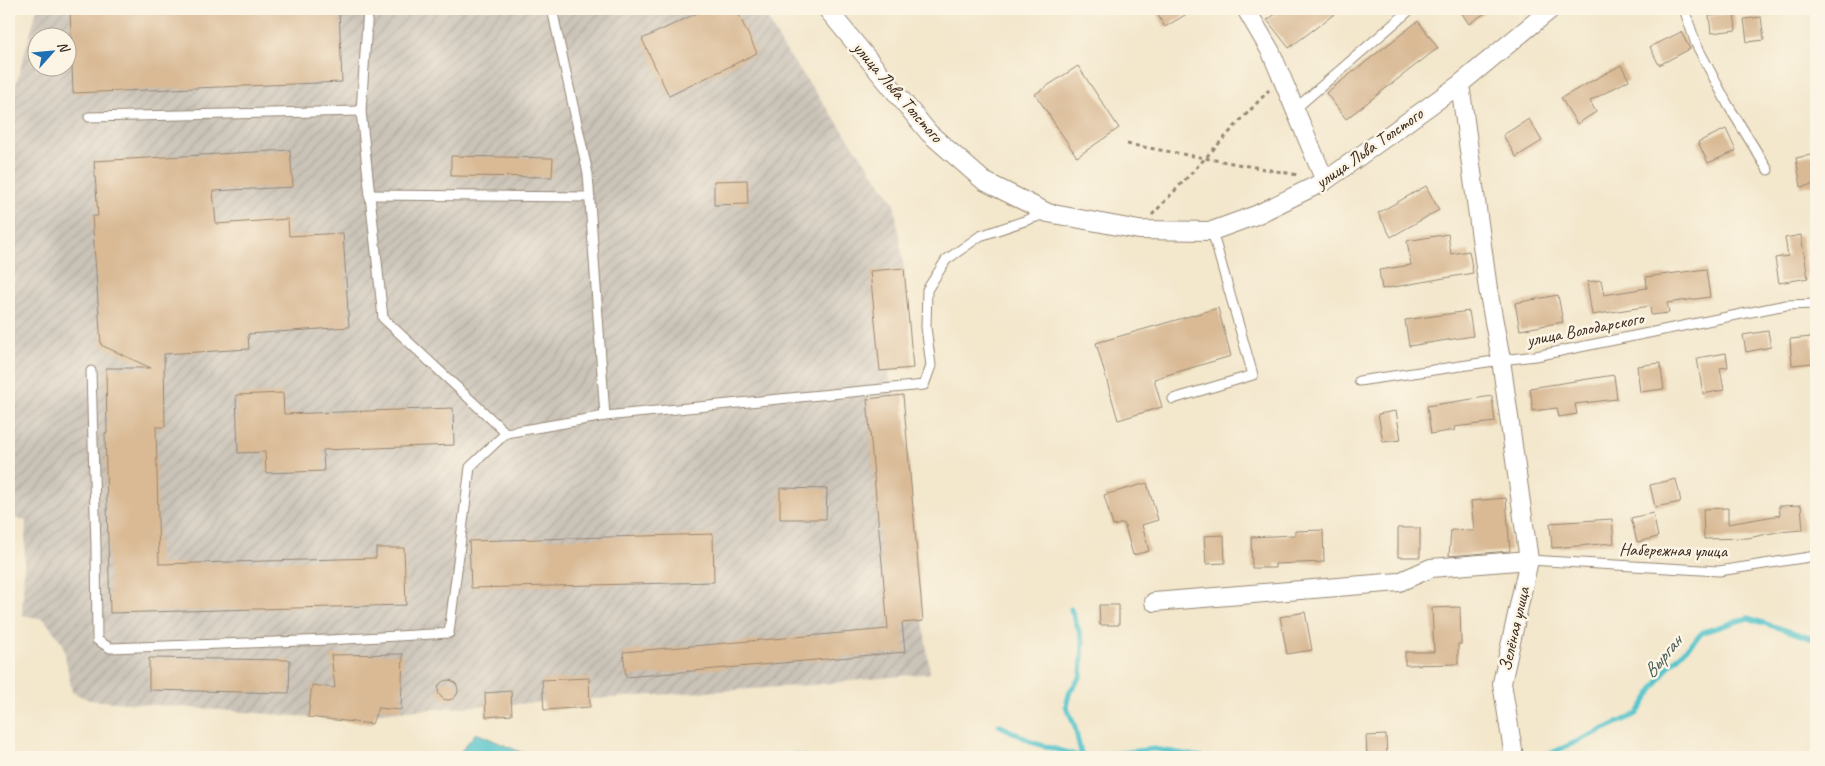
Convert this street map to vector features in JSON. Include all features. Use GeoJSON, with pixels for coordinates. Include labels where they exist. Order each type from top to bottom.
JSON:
{"type":"FeatureCollection","features":[{"type":"Feature","properties":{"kind":"street","name":"улица Льва Толстого"},"geometry":{"type":"LineString","coordinates":[[828,9],[929,133],[984,181],[1048,213],[1138,230],[1212,231],[1256,215],[1326,181],[1460,84],[1551,9]]}},
{"type":"Feature","properties":{"kind":"street"},"geometry":{"type":"LineString","coordinates":[[1246,9],[1271,52],[1326,181]]}},
{"type":"Feature","properties":{"kind":"street"},"geometry":{"type":"LineString","coordinates":[[1154,602],[1399,582],[1431,568],[1529,560],[1501,360],[1488,289],[1460,84]]}},
{"type":"Feature","properties":{"kind":"street","name":"Зелёная улица"},"geometry":{"type":"LineString","coordinates":[[1514,756],[1502,683],[1529,560]]}},
{"type":"Feature","properties":{"kind":"lane"},"geometry":{"type":"LineString","coordinates":[[368,9],[361,111],[383,318],[506,433]]}},
{"type":"Feature","properties":{"kind":"lane"},"geometry":{"type":"LineString","coordinates":[[552,9],[588,174],[605,416]]}},
{"type":"Feature","properties":{"kind":"lane"},"geometry":{"type":"LineString","coordinates":[[1295,109],[1411,9]]}},
{"type":"Feature","properties":{"kind":"lane"},"geometry":{"type":"LineString","coordinates":[[1684,9],[1696,44],[1728,105],[1768,170]]}},
{"type":"Feature","properties":{"kind":"lane"},"geometry":{"type":"LineString","coordinates":[[89,117],[361,111]]}},
{"type":"Feature","properties":{"kind":"lane"},"geometry":{"type":"LineString","coordinates":[[369,196],[590,197]]}},
{"type":"Feature","properties":{"kind":"lane"},"geometry":{"type":"LineString","coordinates":[[91,371],[97,640],[110,648],[329,640],[449,633],[470,467],[506,433],[605,416],[924,384],[931,366],[926,327],[927,290],[946,260],[980,236],[1048,213]]}},
{"type":"Feature","properties":{"kind":"lane"},"geometry":{"type":"LineString","coordinates":[[1173,399],[1253,375],[1212,231]]}},
{"type":"Feature","properties":{"kind":"lane","name":"улица Володарского"},"geometry":{"type":"LineString","coordinates":[[1359,381],[1536,356],[1786,305],[1816,305]]}},
{"type":"Feature","properties":{"kind":"lane","name":"Набережная улица"},"geometry":{"type":"LineString","coordinates":[[1529,560],[1719,571],[1816,556]]}},
{"type":"Feature","properties":{"kind":"path"},"geometry":{"type":"LineString","coordinates":[[1138,230],[1281,77]]}},
{"type":"Feature","properties":{"kind":"path"},"geometry":{"type":"LineString","coordinates":[[1127,144],[1326,181]]}},
{"type":"Feature","properties":{"kind":"shaded area"},"geometry":{"type":"Polygon","coordinates":[[[37,9],[763,9],[781,44],[894,202],[904,268],[913,368],[889,371],[893,397],[903,395],[923,621],[930,673],[813,685],[308,717],[89,700],[72,692],[63,644],[44,619],[22,615],[26,521],[9,517],[9,137],[12,99],[28,41],[28,78],[78,78],[78,28],[32,28],[37,9]]]}},
{"type":"Feature","properties":{"kind":"water"},"geometry":{"type":"Polygon","coordinates":[[[476,733],[532,757],[456,757],[476,733]]]}},
{"type":"Feature","properties":{"kind":"building"},"geometry":{"type":"Polygon","coordinates":[[[70,9],[339,9],[342,82],[73,93],[72,78],[78,78],[78,28],[71,28],[70,9]]]}},
{"type":"Feature","properties":{"kind":"building"},"geometry":{"type":"Polygon","coordinates":[[[706,9],[736,9],[757,53],[669,96],[642,39],[706,9]]]}},
{"type":"Feature","properties":{"kind":"building"},"geometry":{"type":"Polygon","coordinates":[[[1154,9],[1195,9],[1165,27],[1154,9]]]}},
{"type":"Feature","properties":{"kind":"building"},"geometry":{"type":"Polygon","coordinates":[[[1283,9],[1341,9],[1289,48],[1267,20],[1283,9]]]}},
{"type":"Feature","properties":{"kind":"building"},"geometry":{"type":"Polygon","coordinates":[[[1459,9],[1491,9],[1469,24],[1459,9]]]}},
{"type":"Feature","properties":{"kind":"building"},"geometry":{"type":"Polygon","coordinates":[[[1734,13],[1736,30],[1711,33],[1709,16],[1734,13]]]}},
{"type":"Feature","properties":{"kind":"building"},"geometry":{"type":"Polygon","coordinates":[[[1761,17],[1764,40],[1747,42],[1744,19],[1761,17]]]}},
{"type":"Feature","properties":{"kind":"building"},"geometry":{"type":"Polygon","coordinates":[[[1418,21],[1438,48],[1346,119],[1326,93],[1418,21]]]}},
{"type":"Feature","properties":{"kind":"building"},"geometry":{"type":"Polygon","coordinates":[[[1681,32],[1690,49],[1659,65],[1650,47],[1681,32]]]}},
{"type":"Feature","properties":{"kind":"building"},"geometry":{"type":"Polygon","coordinates":[[[1621,65],[1629,80],[1590,101],[1596,112],[1577,124],[1561,98],[1621,65]]]}},
{"type":"Feature","properties":{"kind":"building"},"geometry":{"type":"Polygon","coordinates":[[[1078,66],[1119,128],[1077,157],[1035,94],[1078,66]]]}},
{"type":"Feature","properties":{"kind":"building"},"geometry":{"type":"Polygon","coordinates":[[[1529,119],[1542,141],[1516,157],[1503,135],[1529,119]]]}},
{"type":"Feature","properties":{"kind":"building"},"geometry":{"type":"Polygon","coordinates":[[[1726,129],[1736,151],[1708,163],[1698,142],[1726,129]]]}},
{"type":"Feature","properties":{"kind":"building"},"geometry":{"type":"Polygon","coordinates":[[[290,150],[293,187],[213,191],[216,224],[288,219],[289,236],[343,233],[349,327],[248,334],[249,349],[164,354],[165,427],[156,427],[159,564],[376,558],[376,548],[404,548],[406,605],[110,613],[105,433],[107,433],[106,368],[151,368],[101,345],[92,216],[98,216],[94,161],[290,150]]]}},
{"type":"Feature","properties":{"kind":"building"},"geometry":{"type":"Polygon","coordinates":[[[1816,154],[1816,184],[1801,187],[1796,158],[1816,154]]]}},
{"type":"Feature","properties":{"kind":"building"},"geometry":{"type":"Polygon","coordinates":[[[451,156],[553,158],[552,177],[451,176],[451,156]]]}},
{"type":"Feature","properties":{"kind":"building"},"geometry":{"type":"Polygon","coordinates":[[[747,180],[748,204],[714,205],[714,181],[747,180]]]}},
{"type":"Feature","properties":{"kind":"building"},"geometry":{"type":"Polygon","coordinates":[[[1426,186],[1439,210],[1391,237],[1378,213],[1426,186]]]}},
{"type":"Feature","properties":{"kind":"building"},"geometry":{"type":"Polygon","coordinates":[[[1448,234],[1451,254],[1469,251],[1473,273],[1382,289],[1379,270],[1411,265],[1407,241],[1448,234]]]}},
{"type":"Feature","properties":{"kind":"building"},"geometry":{"type":"Polygon","coordinates":[[[1801,235],[1808,278],[1779,283],[1775,258],[1788,256],[1785,238],[1801,235]]]}},
{"type":"Feature","properties":{"kind":"building"},"geometry":{"type":"Polygon","coordinates":[[[904,268],[913,368],[880,371],[870,271],[904,268]]]}},
{"type":"Feature","properties":{"kind":"building"},"geometry":{"type":"Polygon","coordinates":[[[1706,269],[1710,297],[1667,303],[1669,313],[1651,315],[1650,306],[1592,315],[1587,282],[1601,280],[1604,295],[1647,288],[1646,277],[1706,269]]]}},
{"type":"Feature","properties":{"kind":"building"},"geometry":{"type":"Polygon","coordinates":[[[1558,295],[1563,322],[1520,330],[1515,303],[1558,295]]]}},
{"type":"Feature","properties":{"kind":"building"},"geometry":{"type":"Polygon","coordinates":[[[1218,308],[1231,356],[1154,379],[1162,407],[1118,420],[1096,343],[1218,308]]]}},
{"type":"Feature","properties":{"kind":"building"},"geometry":{"type":"Polygon","coordinates":[[[1469,311],[1473,336],[1409,346],[1405,320],[1469,311]]]}},
{"type":"Feature","properties":{"kind":"building"},"geometry":{"type":"Polygon","coordinates":[[[1768,331],[1771,347],[1746,352],[1743,335],[1768,331]]]}},
{"type":"Feature","properties":{"kind":"building"},"geometry":{"type":"Polygon","coordinates":[[[1812,337],[1814,363],[1792,365],[1790,339],[1812,337]]]}},
{"type":"Feature","properties":{"kind":"building"},"geometry":{"type":"Polygon","coordinates":[[[1726,353],[1728,367],[1720,368],[1724,390],[1703,394],[1697,358],[1726,353]]]}},
{"type":"Feature","properties":{"kind":"building"},"geometry":{"type":"Polygon","coordinates":[[[1660,363],[1664,389],[1640,392],[1637,366],[1660,363]]]}},
{"type":"Feature","properties":{"kind":"building"},"geometry":{"type":"Polygon","coordinates":[[[1614,375],[1617,399],[1575,404],[1577,414],[1559,417],[1557,408],[1533,411],[1530,388],[1614,375]]]}},
{"type":"Feature","properties":{"kind":"building"},"geometry":{"type":"Polygon","coordinates":[[[283,393],[284,414],[453,408],[454,445],[323,450],[324,471],[266,473],[265,452],[238,453],[236,395],[283,393]]]}},
{"type":"Feature","properties":{"kind":"building"},"geometry":{"type":"Polygon","coordinates":[[[903,395],[923,621],[902,623],[905,652],[626,677],[623,652],[888,629],[867,399],[903,395]]]}},
{"type":"Feature","properties":{"kind":"building"},"geometry":{"type":"Polygon","coordinates":[[[1492,396],[1495,422],[1454,427],[1455,430],[1431,434],[1427,406],[1492,396]]]}},
{"type":"Feature","properties":{"kind":"building"},"geometry":{"type":"Polygon","coordinates":[[[1396,411],[1401,440],[1383,442],[1378,414],[1396,411]]]}},
{"type":"Feature","properties":{"kind":"building"},"geometry":{"type":"Polygon","coordinates":[[[1676,479],[1681,502],[1655,507],[1650,485],[1676,479]]]}},
{"type":"Feature","properties":{"kind":"building"},"geometry":{"type":"Polygon","coordinates":[[[1147,483],[1158,520],[1142,525],[1149,551],[1133,555],[1124,523],[1113,526],[1104,495],[1147,483]]]}},
{"type":"Feature","properties":{"kind":"building"},"geometry":{"type":"Polygon","coordinates":[[[780,488],[827,489],[826,519],[780,519],[780,488]]]}},
{"type":"Feature","properties":{"kind":"building"},"geometry":{"type":"Polygon","coordinates":[[[1506,498],[1510,551],[1449,556],[1451,530],[1474,531],[1471,501],[1506,498]]]}},
{"type":"Feature","properties":{"kind":"building"},"geometry":{"type":"Polygon","coordinates":[[[1801,505],[1803,530],[1777,532],[1748,538],[1704,539],[1703,509],[1728,508],[1728,524],[1780,515],[1779,506],[1801,505]]]}},
{"type":"Feature","properties":{"kind":"building"},"geometry":{"type":"Polygon","coordinates":[[[1653,513],[1658,537],[1637,542],[1631,518],[1653,513]]]}},
{"type":"Feature","properties":{"kind":"building"},"geometry":{"type":"Polygon","coordinates":[[[1612,519],[1614,543],[1552,548],[1550,523],[1612,519]]]}},
{"type":"Feature","properties":{"kind":"building"},"geometry":{"type":"Polygon","coordinates":[[[1398,528],[1420,528],[1420,557],[1398,557],[1398,528]]]}},
{"type":"Feature","properties":{"kind":"building"},"geometry":{"type":"Polygon","coordinates":[[[1323,530],[1324,562],[1275,564],[1275,568],[1252,568],[1251,537],[1295,535],[1295,531],[1323,530]]]}},
{"type":"Feature","properties":{"kind":"building"},"geometry":{"type":"Polygon","coordinates":[[[713,534],[714,582],[471,588],[469,541],[713,534]]]}},
{"type":"Feature","properties":{"kind":"building"},"geometry":{"type":"Polygon","coordinates":[[[1224,535],[1225,563],[1206,564],[1204,536],[1224,535]]]}},
{"type":"Feature","properties":{"kind":"building"},"geometry":{"type":"Polygon","coordinates":[[[1099,605],[1119,605],[1119,625],[1100,625],[1099,605]]]}},
{"type":"Feature","properties":{"kind":"building"},"geometry":{"type":"Polygon","coordinates":[[[1460,607],[1461,644],[1458,644],[1458,664],[1405,665],[1405,652],[1434,652],[1432,608],[1460,607]]]}},
{"type":"Feature","properties":{"kind":"building"},"geometry":{"type":"Polygon","coordinates":[[[1305,612],[1312,650],[1287,654],[1280,617],[1305,612]]]}},
{"type":"Feature","properties":{"kind":"building"},"geometry":{"type":"Polygon","coordinates":[[[403,654],[401,710],[378,708],[372,724],[308,717],[312,685],[335,688],[331,655],[403,654]]]}},
{"type":"Feature","properties":{"kind":"building"},"geometry":{"type":"Polygon","coordinates":[[[149,658],[290,660],[289,693],[149,690],[149,658]]]}},
{"type":"Feature","properties":{"kind":"building"},"geometry":{"type":"Polygon","coordinates":[[[589,678],[590,707],[544,710],[542,680],[589,678]]]}},
{"type":"Feature","properties":{"kind":"building"},"geometry":{"type":"Polygon","coordinates":[[[448,680],[455,683],[458,690],[455,697],[448,700],[441,697],[438,690],[441,683],[448,680]]]}},
{"type":"Feature","properties":{"kind":"building"},"geometry":{"type":"Polygon","coordinates":[[[511,691],[512,715],[486,717],[485,693],[511,691]]]}},
{"type":"Feature","properties":{"kind":"building"},"geometry":{"type":"Polygon","coordinates":[[[1386,735],[1387,757],[1367,757],[1366,736],[1386,735]]]}},
{"type":"Feature","properties":{"kind":"waterway"},"geometry":{"type":"LineString","coordinates":[[1071,609],[1083,642],[1081,676],[1070,691],[1066,706],[1074,724],[1082,757]]}},
{"type":"Feature","properties":{"kind":"waterway","name":"Вырган"},"geometry":{"type":"LineString","coordinates":[[1543,757],[1637,714],[1667,668],[1703,632],[1748,618],[1816,640]]}},
{"type":"Feature","properties":{"kind":"waterway"},"geometry":{"type":"LineString","coordinates":[[999,725],[1034,743],[1082,757],[1154,749],[1202,757]]}},
{"type":"Feature","properties":{"kind":"waterway","name":"Вырган"},"geometry":{"type":"LineString","coordinates":[[790,757],[794,755],[804,757]]}}]}
